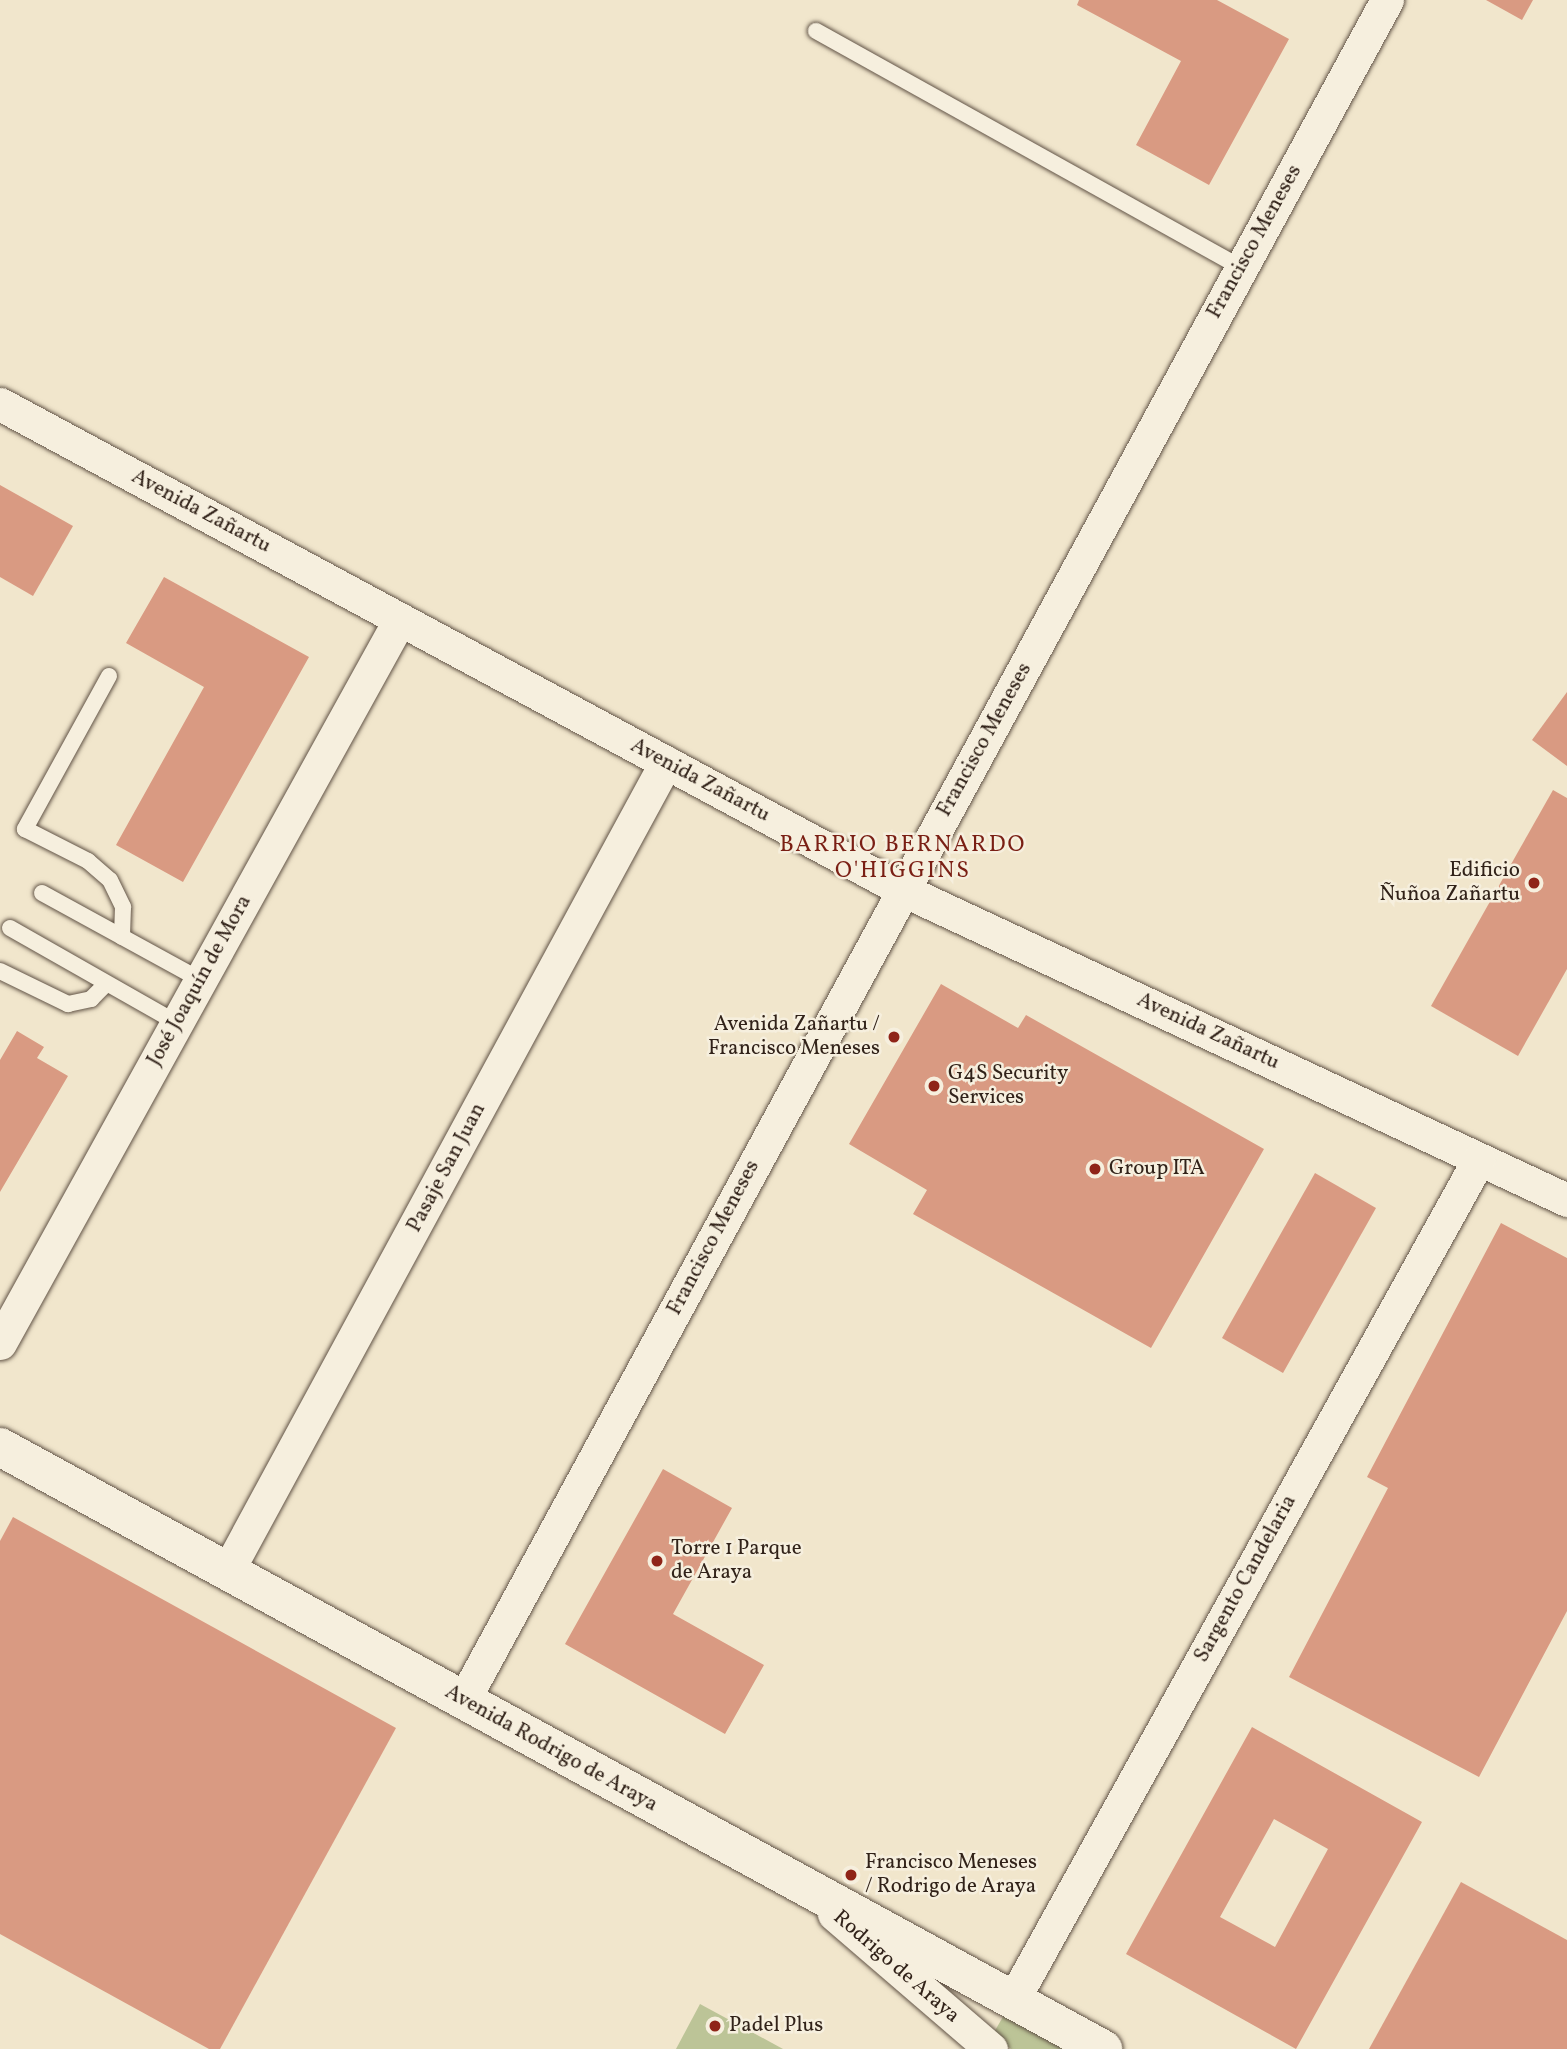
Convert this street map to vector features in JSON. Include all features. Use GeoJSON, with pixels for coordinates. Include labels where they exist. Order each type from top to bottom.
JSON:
{"type":"FeatureCollection","features":[{"type":"Feature","properties":{"kind":"main road","name":"Avenida Rodrigo de Araya"},"geometry":{"type":"LineString","coordinates":[[0,1447],[1103,2049]]}},
{"type":"Feature","properties":{"kind":"street","name":"Francisco Meneses"},"geometry":{"type":"LineString","coordinates":[[463,1701],[1387,0]]}},
{"type":"Feature","properties":{"kind":"street","name":"Avenida Zañartu"},"geometry":{"type":"LineString","coordinates":[[0,404],[903,890],[1567,1200]]}},
{"type":"Feature","properties":{"kind":"street","name":"José Joaquín de Mora"},"geometry":{"type":"LineString","coordinates":[[0,1343],[400,619]]}},
{"type":"Feature","properties":{"kind":"street","name":"Pasaje San Juan"},"geometry":{"type":"LineString","coordinates":[[227,1572],[666,762]]}},
{"type":"Feature","properties":{"kind":"street","name":"Sargento Candelaria"},"geometry":{"type":"LineString","coordinates":[[1013,2000],[1479,1159]]}},
{"type":"Feature","properties":{"kind":"street","name":"Rodrigo de Araya"},"geometry":{"type":"LineString","coordinates":[[800,1885],[991,2049]]}},
{"type":"Feature","properties":{"kind":"lane"},"geometry":{"type":"LineString","coordinates":[[816,31],[1241,268]]}},
{"type":"Feature","properties":{"kind":"lane"},"geometry":{"type":"LineString","coordinates":[[109,676],[25,830],[88,861],[110,880],[122,907],[122,937]]}},
{"type":"Feature","properties":{"kind":"lane"},"geometry":{"type":"LineString","coordinates":[[42,893],[201,980]]}},
{"type":"Feature","properties":{"kind":"lane"},"geometry":{"type":"LineString","coordinates":[[10,928],[177,1023]]}},
{"type":"Feature","properties":{"kind":"lane"},"geometry":{"type":"LineString","coordinates":[[0,971],[68,1004],[91,999],[106,984]]}},
{"type":"Feature","properties":{"kind":"green space","name":"Padel Plus"},"geometry":{"type":"Polygon","coordinates":[[[700,2004],[783,2049],[676,2049],[700,2004]]]}},
{"type":"Feature","properties":{"kind":"green space"},"geometry":{"type":"Polygon","coordinates":[[[1004,2015],[1066,2049],[1011,2049],[993,2034],[1004,2015]]]}},
{"type":"Feature","properties":{"kind":"building"},"geometry":{"type":"Polygon","coordinates":[[[1079,0],[1217,0],[1289,39],[1209,185],[1136,145],[1181,61],[1077,5],[1079,0]]]}},
{"type":"Feature","properties":{"kind":"building"},"geometry":{"type":"Polygon","coordinates":[[[1486,0],[1533,0],[1522,20],[1486,0]]]}},
{"type":"Feature","properties":{"kind":"building"},"geometry":{"type":"Polygon","coordinates":[[[0,485],[73,526],[33,596],[0,577],[0,485]]]}},
{"type":"Feature","properties":{"kind":"building"},"geometry":{"type":"Polygon","coordinates":[[[164,577],[309,657],[183,882],[116,845],[204,687],[126,643],[164,577]]]}},
{"type":"Feature","properties":{"kind":"building"},"geometry":{"type":"Polygon","coordinates":[[[1567,692],[1567,766],[1532,740],[1567,692]]]}},
{"type":"Feature","properties":{"kind":"building","name":"Edificio Ñuñoa Zañartu"},"geometry":{"type":"Polygon","coordinates":[[[1553,790],[1567,798],[1567,969],[1518,1056],[1431,1006],[1553,790]]]}},
{"type":"Feature","properties":{"kind":"building","name":"Group ITA"},"geometry":{"type":"Polygon","coordinates":[[[941,984],[1018,1028],[1026,1015],[1264,1149],[1151,1348],[913,1214],[927,1190],[849,1144],[941,984]]]}},
{"type":"Feature","properties":{"kind":"building"},"geometry":{"type":"Polygon","coordinates":[[[17,1031],[44,1047],[37,1058],[68,1076],[0,1192],[0,1060],[17,1031]]]}},
{"type":"Feature","properties":{"kind":"building"},"geometry":{"type":"Polygon","coordinates":[[[1315,1173],[1376,1208],[1283,1373],[1222,1338],[1315,1173]]]}},
{"type":"Feature","properties":{"kind":"building"},"geometry":{"type":"Polygon","coordinates":[[[1501,1223],[1567,1258],[1567,1611],[1479,1777],[1289,1677],[1388,1488],[1367,1477],[1501,1223]]]}},
{"type":"Feature","properties":{"kind":"building","name":"Torre 1 Parque de Araya"},"geometry":{"type":"Polygon","coordinates":[[[663,1469],[732,1508],[673,1614],[764,1665],[725,1734],[565,1644],[663,1469]]]}},
{"type":"Feature","properties":{"kind":"building"},"geometry":{"type":"Polygon","coordinates":[[[13,1517],[396,1728],[220,2049],[209,2049],[0,1934],[0,1541],[13,1517]]]}},
{"type":"Feature","properties":{"kind":"building"},"geometry":{"type":"Polygon","coordinates":[[[1252,1727],[1422,1822],[1296,2049],[1126,1954],[1252,1727]],[[1274,1819],[1220,1917],[1275,1947],[1328,1849],[1274,1819]]]}},
{"type":"Feature","properties":{"kind":"building"},"geometry":{"type":"Polygon","coordinates":[[[1461,1882],[1567,1940],[1567,2049],[1369,2049],[1461,1882]]]}},
{"type":"Feature","properties":{"kind":"place","name":"Edificio Ñuñoa Zañartu"},"geometry":{"type":"Point","coordinates":[1534,883]}},
{"type":"Feature","properties":{"kind":"place","name":"Avenida Zañartu / Francisco Meneses"},"geometry":{"type":"Point","coordinates":[894,1037]}},
{"type":"Feature","properties":{"kind":"place","name":"G4S Security Services"},"geometry":{"type":"Point","coordinates":[934,1086]}},
{"type":"Feature","properties":{"kind":"place","name":"Group ITA"},"geometry":{"type":"Point","coordinates":[1095,1169]}},
{"type":"Feature","properties":{"kind":"place","name":"Torre 1 Parque de Araya"},"geometry":{"type":"Point","coordinates":[657,1561]}},
{"type":"Feature","properties":{"kind":"place","name":"Francisco Meneses / Rodrigo de Araya"},"geometry":{"type":"Point","coordinates":[851,1875]}},
{"type":"Feature","properties":{"kind":"place","name":"Padel Plus"},"geometry":{"type":"Point","coordinates":[715,2026]}},
{"type":"Feature","properties":{"kind":"district","name":"BARRIO BERNARDO O'HIGGINS"},"geometry":{"type":"Point","coordinates":[903,858]}}]}
